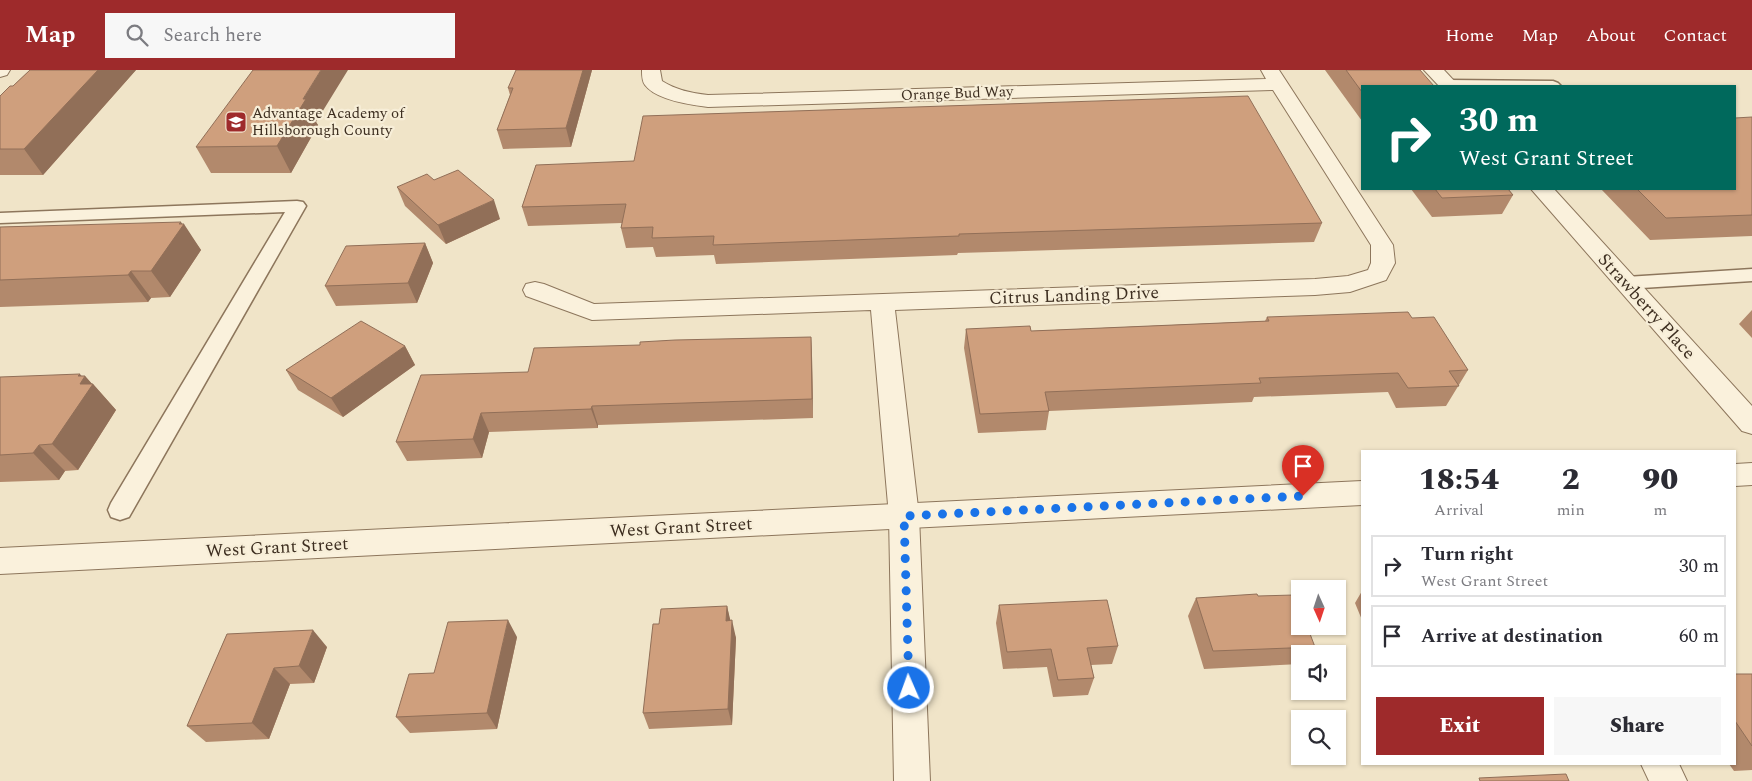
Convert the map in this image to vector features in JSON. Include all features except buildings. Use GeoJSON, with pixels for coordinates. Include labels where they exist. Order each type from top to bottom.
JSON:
{"type":"FeatureCollection","features":[{"type":"Feature","properties":{"kind":"street","name":"Orange Bud Way"},"geometry":{"type":"LineString","coordinates":[[650,70],[653,83],[664,92],[684,99],[708,101],[966,85],[1275,77]]}},
{"type":"Feature","properties":{"kind":"street"},"geometry":{"type":"LineString","coordinates":[[1433,70],[1449,85]]}},
{"type":"Feature","properties":{"kind":"street","name":"Citrus Landing Drive"},"geometry":{"type":"LineString","coordinates":[[535,290],[592,312],[1316,287],[1350,284],[1378,275],[1383,263],[1382,245],[1275,77]]}},
{"type":"Feature","properties":{"kind":"street","name":"Strawberry Place"},"geometry":{"type":"LineString","coordinates":[[1543,190],[1752,424]]}},
{"type":"Feature","properties":{"kind":"street"},"geometry":{"type":"LineString","coordinates":[[882,302],[904,516],[912,781]]}},
{"type":"Feature","properties":{"kind":"street"},"geometry":{"type":"LineString","coordinates":[[1736,475],[1752,474]]}},
{"type":"Feature","properties":{"kind":"street","name":"West Grant Street"},"geometry":{"type":"LineString","coordinates":[[0,561],[1361,493]]}},
{"type":"Feature","properties":{"kind":"street"},"geometry":{"type":"LineString","coordinates":[[1660,765],[1669,781]]}},
{"type":"Feature","properties":{"kind":"lane"},"geometry":{"type":"LineString","coordinates":[[0,218],[297,206],[120,510]]}},
{"type":"Feature","properties":{"kind":"lane"},"geometry":{"type":"LineString","coordinates":[[1626,283],[1752,276]]}},
{"type":"Feature","properties":{"kind":"place","name":"Advantage Academy of Hillsborough County"},"geometry":{"type":"Point","coordinates":[236,122]}},
{"type":"Feature","properties":{"kind":"route"},"geometry":{"type":"LineString","coordinates":[[909,688],[904,516],[1303,496]]}}]}
